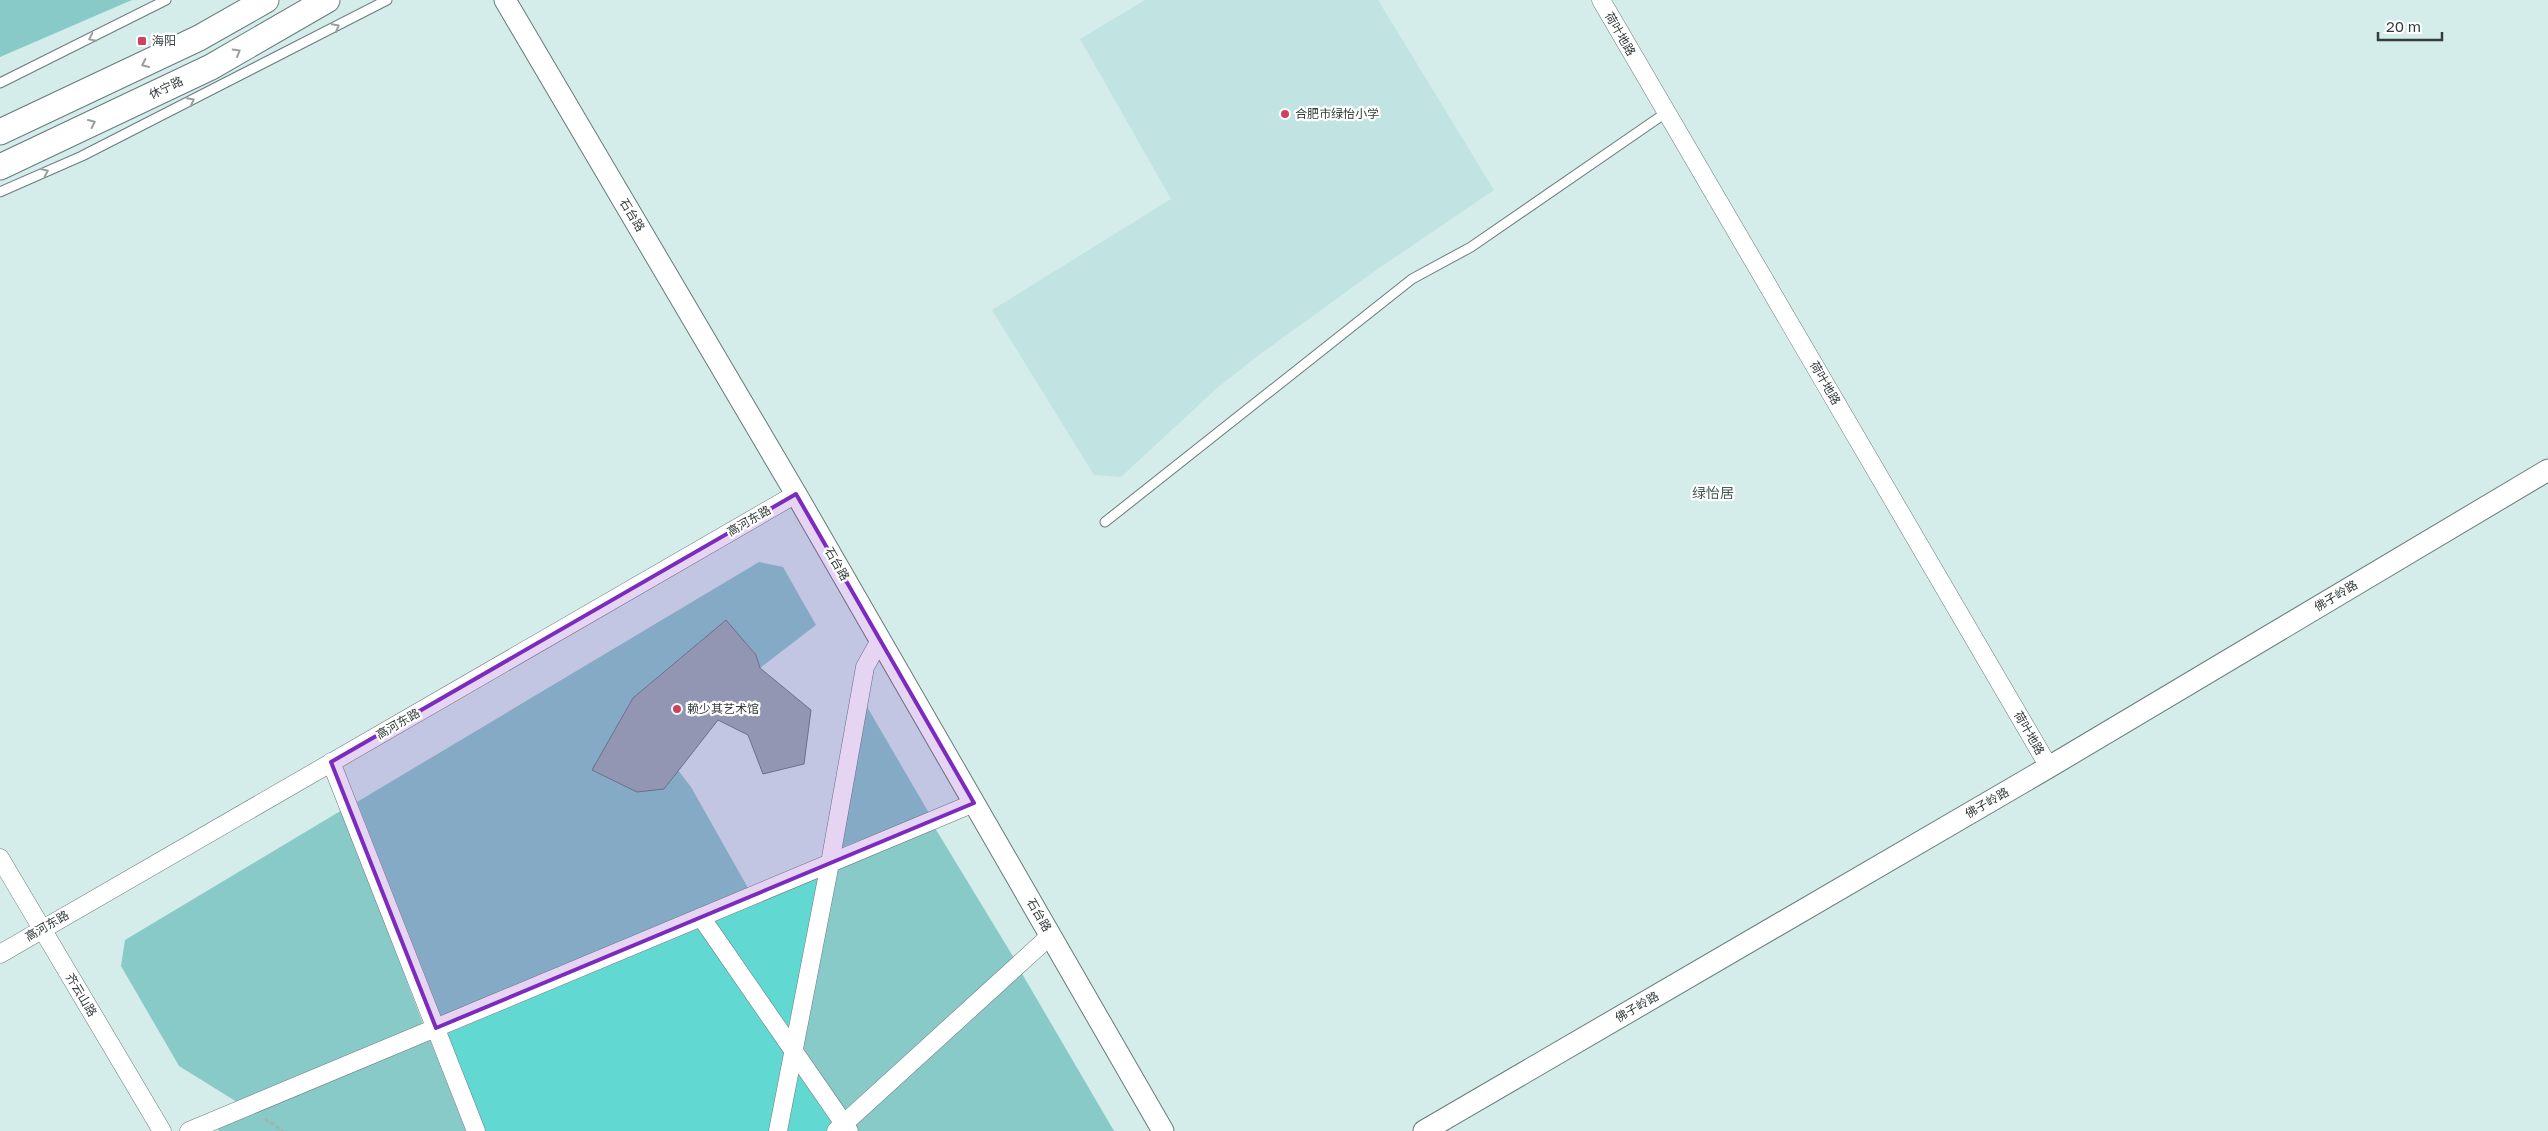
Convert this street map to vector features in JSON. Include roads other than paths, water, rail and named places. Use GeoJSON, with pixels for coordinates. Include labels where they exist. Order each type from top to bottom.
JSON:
{"type":"FeatureCollection","features":[{"type":"Feature","properties":{"kind":"main road"},"geometry":{"type":"LineString","coordinates":[[0,132],[199,38],[266,0]]}},
{"type":"Feature","properties":{"kind":"main road","name":"休宁路"},"geometry":{"type":"LineString","coordinates":[[0,166],[211,66],[327,0]]}},
{"type":"Feature","properties":{"kind":"street","name":"石台路"},"geometry":{"type":"LineString","coordinates":[[505,0],[796,494],[1164,1131]]}},
{"type":"Feature","properties":{"kind":"street","name":"荷叶地路"},"geometry":{"type":"LineString","coordinates":[[1601,0],[2049,766]]}},
{"type":"Feature","properties":{"kind":"street","name":"佛子岭路"},"geometry":{"type":"LineString","coordinates":[[1424,1131],[2049,766],[2548,470]]}},
{"type":"Feature","properties":{"kind":"street","name":"高河东路"},"geometry":{"type":"LineString","coordinates":[[0,954],[796,494]]}},
{"type":"Feature","properties":{"kind":"street"},"geometry":{"type":"LineString","coordinates":[[778,1131],[792,1049],[830,863],[865,666],[880,640]]}},
{"type":"Feature","properties":{"kind":"street"},"geometry":{"type":"LineString","coordinates":[[331,762],[476,1131]]}},
{"type":"Feature","properties":{"kind":"street"},"geometry":{"type":"LineString","coordinates":[[189,1131],[974,803]]}},
{"type":"Feature","properties":{"kind":"street","name":"齐云山路"},"geometry":{"type":"LineString","coordinates":[[0,858],[162,1131]]}},
{"type":"Feature","properties":{"kind":"street"},"geometry":{"type":"LineString","coordinates":[[701,917],[792,1049],[843,1129],[1050,935]]}},
{"type":"Feature","properties":{"kind":"lane"},"geometry":{"type":"LineString","coordinates":[[0,83],[166,0]]}},
{"type":"Feature","properties":{"kind":"lane"},"geometry":{"type":"LineString","coordinates":[[0,192],[82,156],[387,0]]}},
{"type":"Feature","properties":{"kind":"lane"},"geometry":{"type":"LineString","coordinates":[[1105,522],[1412,279],[1471,247],[1666,112]]}},
{"type":"Feature","properties":{"kind":"place","name":"海阳"},"geometry":{"type":"Point","coordinates":[142,41]}},
{"type":"Feature","properties":{"kind":"place","name":"合肥市绿怡小学"},"geometry":{"type":"Point","coordinates":[1285,114]}},
{"type":"Feature","properties":{"kind":"place","name":"赖少其艺术馆"},"geometry":{"type":"Point","coordinates":[677,709]}},
{"type":"Feature","properties":{"kind":"district","name":"绿怡居"},"geometry":{"type":"Point","coordinates":[1713,493]}}]}
